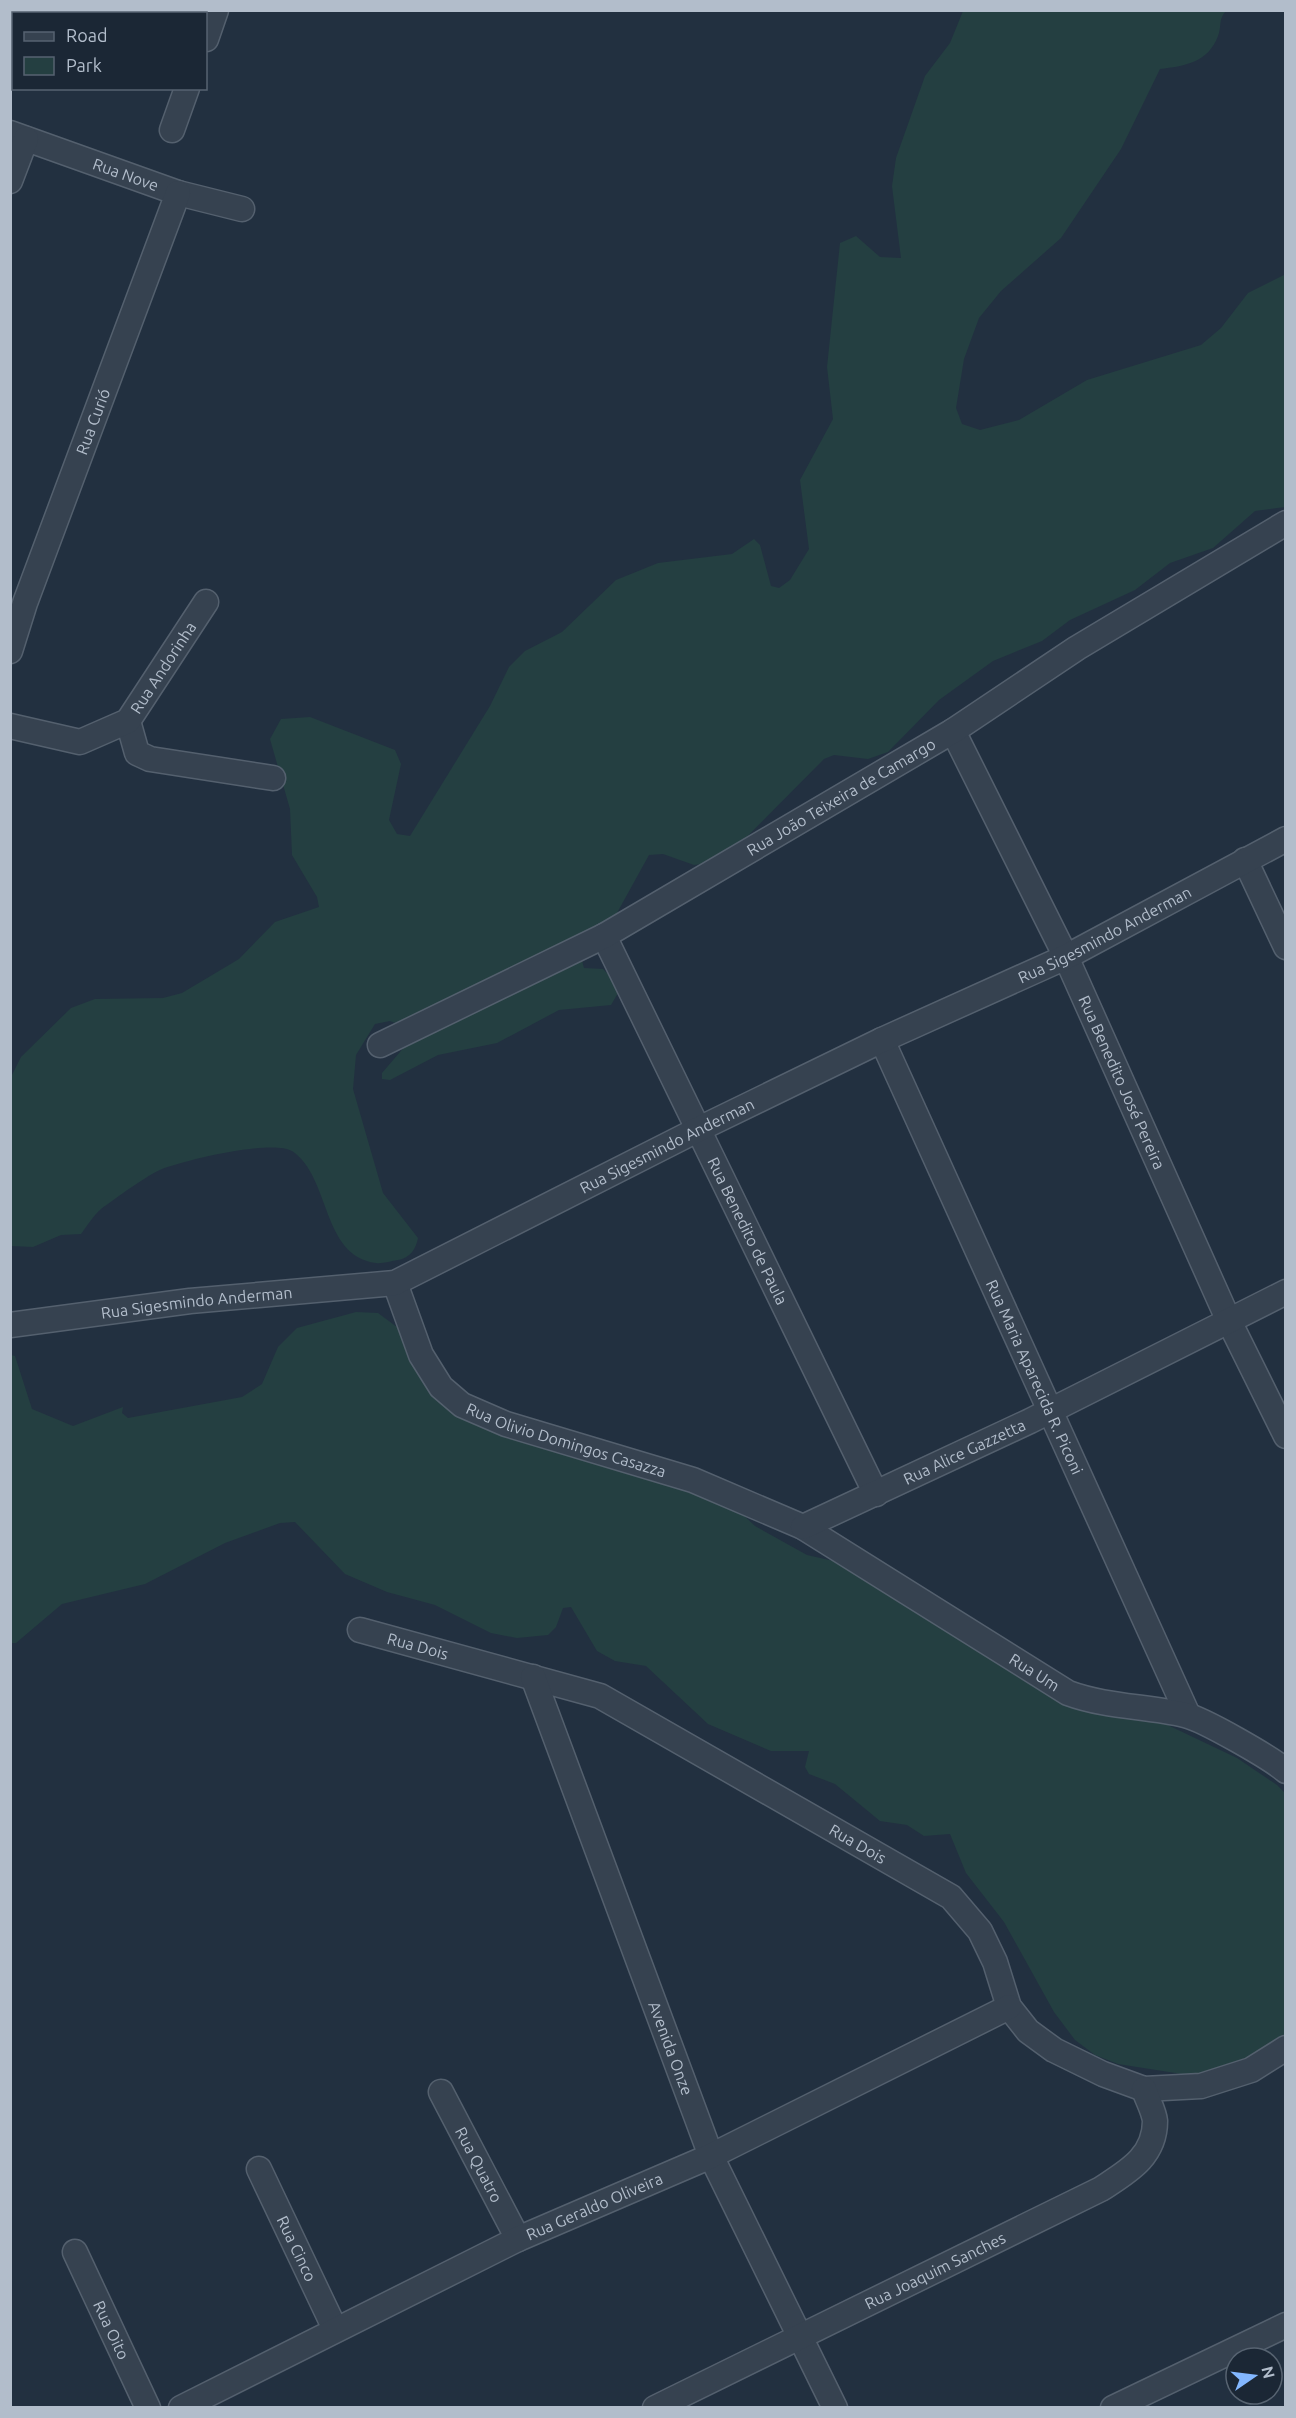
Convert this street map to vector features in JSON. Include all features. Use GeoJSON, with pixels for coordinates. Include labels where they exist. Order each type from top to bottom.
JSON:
{"type":"FeatureCollection","features":[{"type":"Feature","properties":{"kind":"street"},"geometry":{"type":"LineString","coordinates":[[207,36],[216,10]]}},
{"type":"Feature","properties":{"kind":"street"},"geometry":{"type":"LineString","coordinates":[[172,130],[186,90]]}},
{"type":"Feature","properties":{"kind":"street"},"geometry":{"type":"LineString","coordinates":[[10,181],[18,136]]}},
{"type":"Feature","properties":{"kind":"street","name":"Rua Nove"},"geometry":{"type":"LineString","coordinates":[[18,136],[178,193],[242,209]]}},
{"type":"Feature","properties":{"kind":"street","name":"Rua Curió"},"geometry":{"type":"LineString","coordinates":[[10,651],[18,600],[178,193]]}},
{"type":"Feature","properties":{"kind":"street","name":"Rua João Teixeira de Camargo"},"geometry":{"type":"LineString","coordinates":[[380,1045],[604,936],[953,731],[1077,648],[1286,523]]}},
{"type":"Feature","properties":{"kind":"street","name":"Rua Andorinha"},"geometry":{"type":"LineString","coordinates":[[10,726],[80,742],[128,721],[206,602]]}},
{"type":"Feature","properties":{"kind":"street"},"geometry":{"type":"LineString","coordinates":[[128,721],[137,753],[150,759],[273,778]]}},
{"type":"Feature","properties":{"kind":"street","name":"Rua Benedito José Pereira"},"geometry":{"type":"LineString","coordinates":[[953,731],[1066,957],[1228,1319],[1286,1436]]}},
{"type":"Feature","properties":{"kind":"street","name":"Rua Sigesmindo Anderman"},"geometry":{"type":"LineString","coordinates":[[10,1325],[190,1301],[395,1283],[697,1130],[882,1040],[1066,957],[1286,839]]}},
{"type":"Feature","properties":{"kind":"street"},"geometry":{"type":"LineString","coordinates":[[1245,860],[1286,947]]}},
{"type":"Feature","properties":{"kind":"street","name":"Rua Benedito de Paula"},"geometry":{"type":"LineString","coordinates":[[604,936],[876,1494]]}},
{"type":"Feature","properties":{"kind":"street","name":"Rua Maria Aparecida R. Piconi"},"geometry":{"type":"LineString","coordinates":[[882,1040],[1188,1715]]}},
{"type":"Feature","properties":{"kind":"street","name":"Rua Olivio Domingos Casazza"},"geometry":{"type":"LineString","coordinates":[[395,1283],[421,1355],[441,1387],[462,1405],[507,1424],[693,1480],[803,1527]]}},
{"type":"Feature","properties":{"kind":"street","name":"Rua Alice Gazzetta"},"geometry":{"type":"LineString","coordinates":[[803,1527],[1050,1411],[1228,1319],[1286,1292]]}},
{"type":"Feature","properties":{"kind":"street","name":"Rua Um"},"geometry":{"type":"LineString","coordinates":[[803,1527],[1068,1693],[1089,1701],[1188,1715],[1286,1771]]}},
{"type":"Feature","properties":{"kind":"street","name":"Rua Dois"},"geometry":{"type":"LineString","coordinates":[[360,1630],[600,1696],[634,1713],[951,1897],[981,1931],[995,1962],[1009,2007],[1029,2031],[1054,2050],[1103,2074],[1144,2089],[1201,2086],[1251,2070],[1286,2048]]}},
{"type":"Feature","properties":{"kind":"street","name":"Avenida Onze"},"geometry":{"type":"LineString","coordinates":[[533,1677],[711,2156],[836,2408]]}},
{"type":"Feature","properties":{"kind":"street","name":"Rua Geraldo Oliveira"},"geometry":{"type":"LineString","coordinates":[[181,2408],[518,2239],[711,2156],[1009,2007]]}},
{"type":"Feature","properties":{"kind":"street","name":"Rua Joaquim Sanches"},"geometry":{"type":"LineString","coordinates":[[655,2408],[1101,2190],[1132,2169],[1151,2147],[1155,2120],[1144,2089]]}},
{"type":"Feature","properties":{"kind":"street","name":"Rua Quatro"},"geometry":{"type":"LineString","coordinates":[[441,2092],[518,2239]]}},
{"type":"Feature","properties":{"kind":"street","name":"Rua Cinco"},"geometry":{"type":"LineString","coordinates":[[259,2169],[335,2329]]}},
{"type":"Feature","properties":{"kind":"street","name":"Rua Oito"},"geometry":{"type":"LineString","coordinates":[[75,2252],[148,2408]]}},
{"type":"Feature","properties":{"kind":"street"},"geometry":{"type":"LineString","coordinates":[[1113,2408],[1286,2325]]}},
{"type":"Feature","properties":{"kind":"green space"},"geometry":{"type":"Polygon","coordinates":[[[963,11],[1226,11],[1214,45],[1202,58],[1194,62],[1160,69],[1121,149],[1061,238],[1001,291],[979,318],[964,359],[956,408],[962,424],[980,430],[1019,420],[1087,380],[1201,345],[1221,328],[1248,293],[1284,275],[1285,271],[1285,507],[1255,511],[1213,548],[1170,563],[1135,590],[1070,620],[1042,641],[993,661],[939,700],[888,752],[868,759],[834,755],[824,759],[723,861],[694,865],[663,854],[649,855],[612,922],[581,957],[584,968],[603,969],[615,981],[618,993],[611,1005],[559,1010],[497,1043],[438,1055],[390,1080],[382,1079],[382,1073],[412,1038],[414,1030],[390,1021],[375,1024],[356,1055],[353,1089],[383,1193],[418,1238],[416,1246],[406,1257],[376,1263],[358,1257],[345,1246],[336,1231],[314,1178],[305,1163],[292,1151],[266,1147],[208,1156],[162,1169],[140,1181],[101,1209],[81,1234],[61,1235],[33,1247],[11,1246],[10,1079],[21,1057],[71,1008],[95,999],[163,998],[182,993],[239,959],[275,922],[319,907],[317,897],[292,855],[290,809],[270,739],[281,719],[310,717],[395,750],[401,764],[389,820],[397,834],[410,836],[490,706],[509,667],[525,651],[562,632],[616,580],[658,563],[732,554],[754,539],[760,545],[771,586],[779,588],[790,580],[809,549],[800,480],[833,419],[827,367],[840,243],[856,236],[880,257],[901,258],[892,186],[896,158],[925,76],[950,43],[963,11]]]}},
{"type":"Feature","properties":{"kind":"green space"},"geometry":{"type":"Polygon","coordinates":[[[356,1312],[378,1313],[401,1330],[427,1381],[662,1476],[695,1494],[722,1495],[755,1526],[807,1555],[891,1574],[1018,1672],[1155,1719],[1237,1758],[1277,1785],[1286,1794],[1285,2046],[1233,2070],[1188,2075],[1118,2064],[1095,2055],[1075,2040],[1054,2012],[1004,1922],[966,1873],[950,1834],[924,1836],[907,1825],[880,1821],[835,1784],[809,1774],[805,1767],[809,1751],[771,1751],[708,1724],[646,1666],[615,1661],[597,1651],[571,1607],[563,1608],[556,1627],[548,1635],[517,1638],[491,1633],[435,1605],[387,1592],[345,1574],[295,1522],[280,1523],[225,1543],[145,1584],[62,1604],[16,1643],[11,1643],[11,1355],[15,1356],[32,1409],[73,1426],[123,1407],[122,1413],[128,1418],[242,1397],[262,1384],[278,1347],[297,1328],[356,1312]]]}}]}
